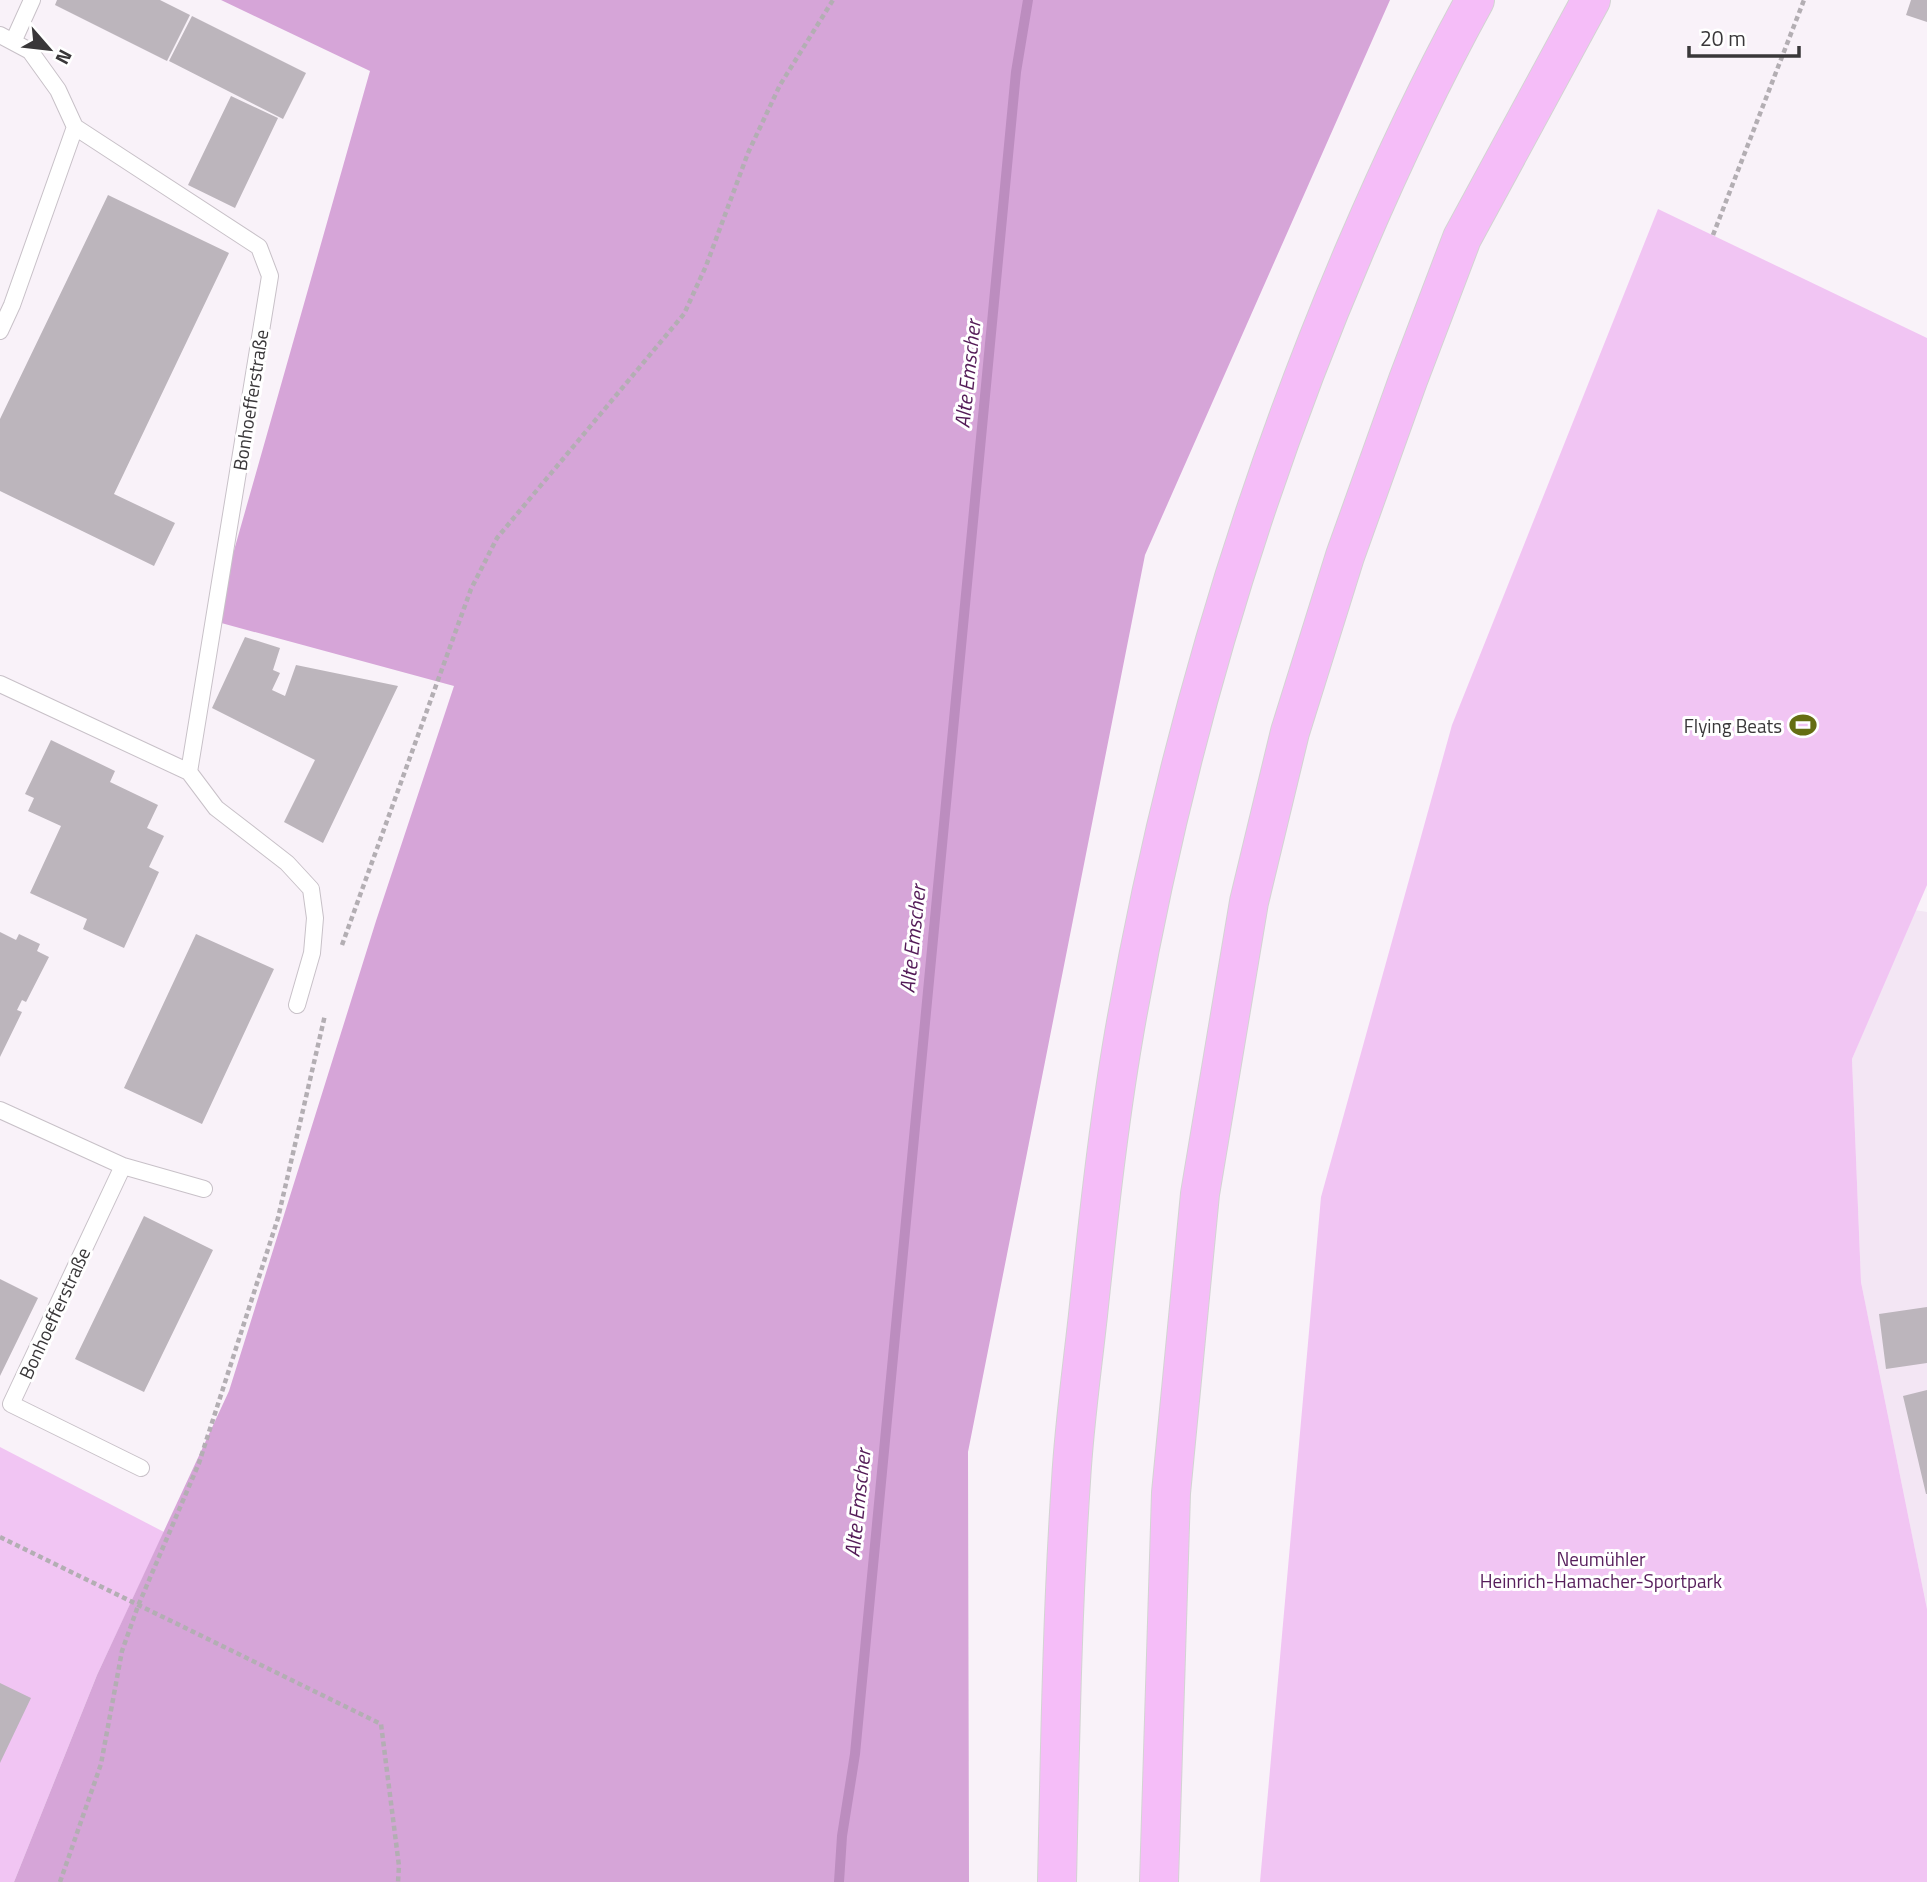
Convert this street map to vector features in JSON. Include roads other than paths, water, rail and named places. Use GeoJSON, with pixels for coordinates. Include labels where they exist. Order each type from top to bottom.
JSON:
{"type":"FeatureCollection","features":[{"type":"Feature","properties":{"kind":"highway"},"geometry":{"type":"LineString","coordinates":[[1057,1882],[1071,1477],[1103,1176],[1124,1035],[1154,881],[1198,701],[1248,531],[1281,433],[1317,339],[1385,180],[1475,0]]}},
{"type":"Feature","properties":{"kind":"highway"},"geometry":{"type":"LineString","coordinates":[[1159,1882],[1171,1493],[1200,1194],[1249,902],[1290,732],[1345,556],[1462,238],[1591,0]]}},
{"type":"Feature","properties":{"kind":"lane"},"geometry":{"type":"LineString","coordinates":[[0,331],[12,305],[75,127],[58,90],[30,51],[7,38],[32,0]]}},
{"type":"Feature","properties":{"kind":"lane","name":"Bonhoefferstraße"},"geometry":{"type":"LineString","coordinates":[[75,127],[259,247],[270,276],[189,772]]}},
{"type":"Feature","properties":{"kind":"lane"},"geometry":{"type":"LineString","coordinates":[[0,684],[189,772],[216,808],[286,863],[311,889],[315,918],[312,953],[297,1005]]}},
{"type":"Feature","properties":{"kind":"lane"},"geometry":{"type":"LineString","coordinates":[[0,1110],[123,1166],[204,1189]]}},
{"type":"Feature","properties":{"kind":"lane","name":"Bonhoefferstraße"},"geometry":{"type":"LineString","coordinates":[[123,1166],[11,1404],[141,1468]]}},
{"type":"Feature","properties":{"kind":"waterway","name":"Alte Emscher"},"geometry":{"type":"LineString","coordinates":[[839,1882],[842,1836],[855,1754],[1016,72],[1028,0]]}},
{"type":"Feature","properties":{"kind":"place","name":"Flying Beats"},"geometry":{"type":"Point","coordinates":[1803,725]}},
{"type":"Feature","properties":{"kind":"park label","name":"Neumühler Heinrich-Hamacher-Sportpark"},"geometry":{"type":"Point","coordinates":[1601,1569]}}]}
